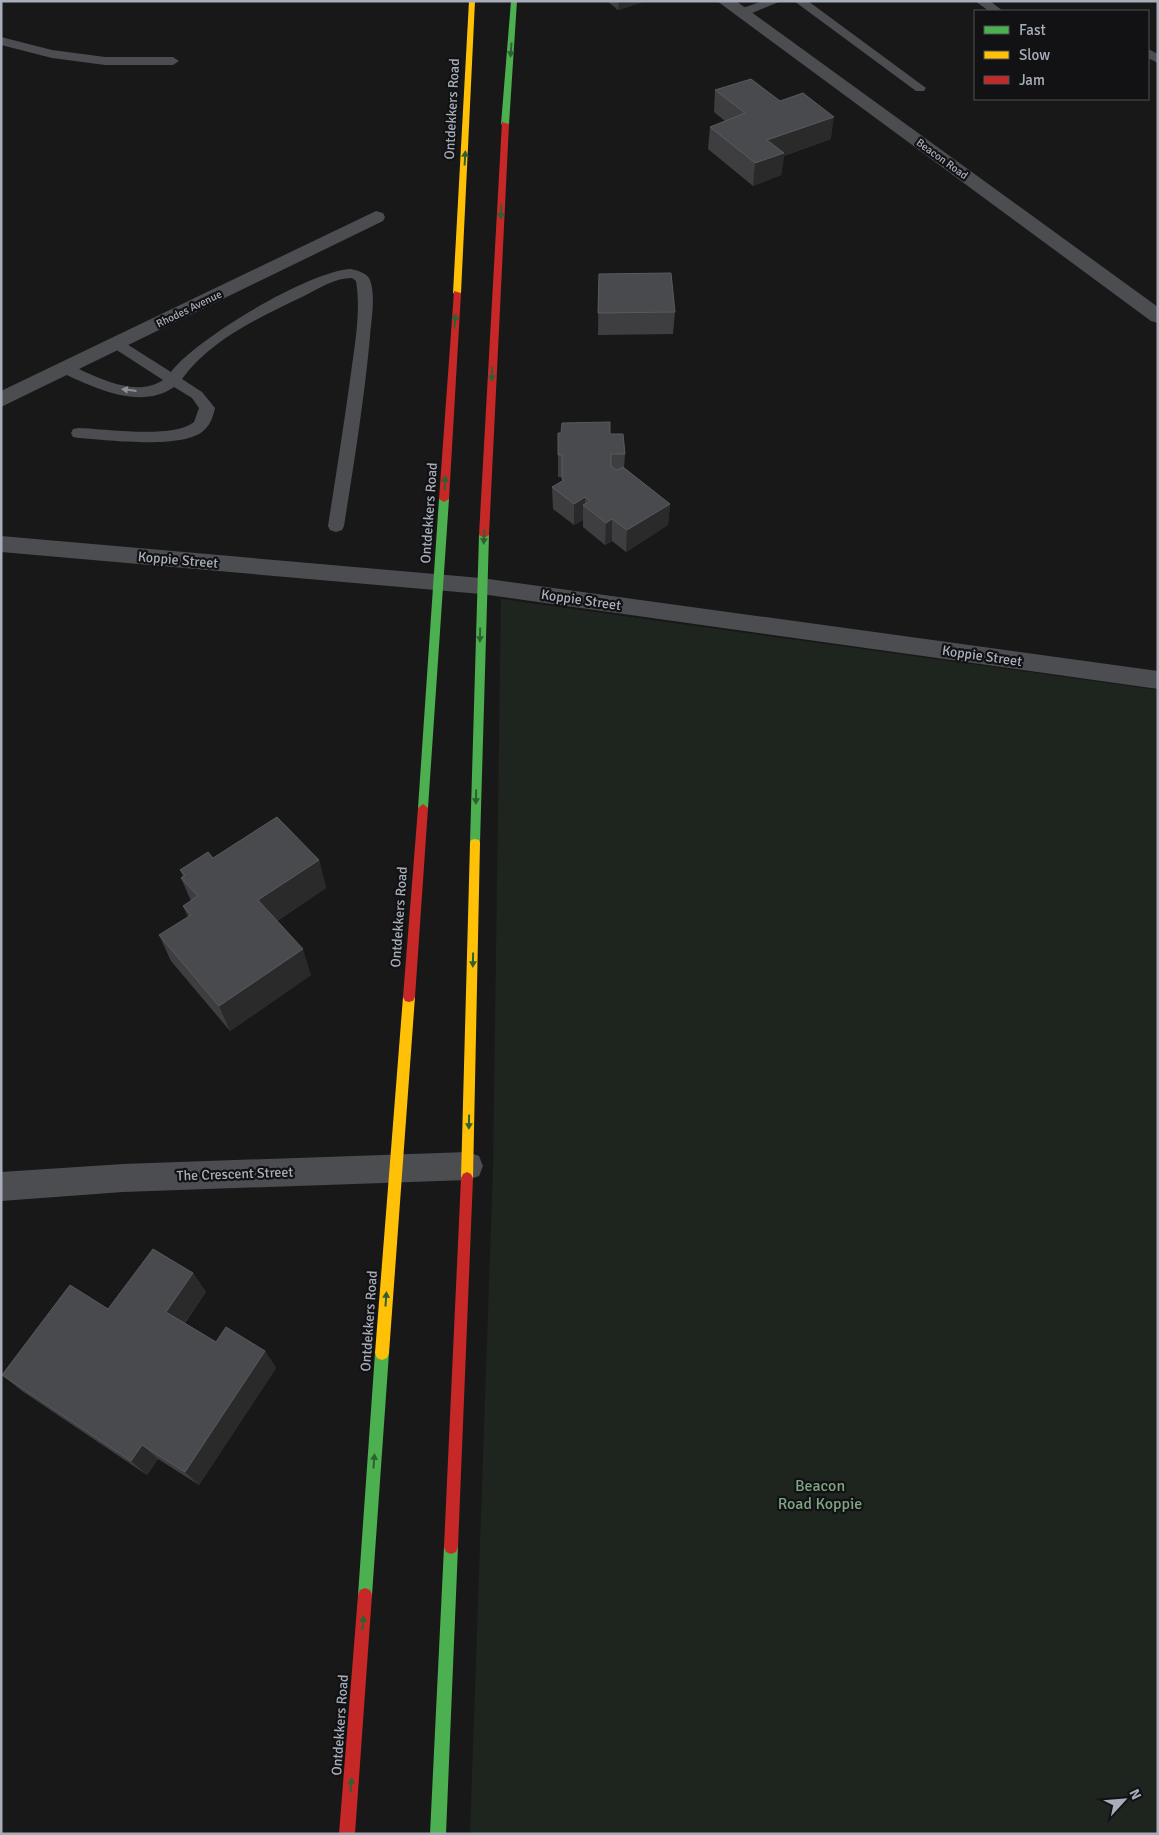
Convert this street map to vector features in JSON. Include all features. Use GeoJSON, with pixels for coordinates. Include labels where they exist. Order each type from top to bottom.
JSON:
{"type":"FeatureCollection","features":[{"type":"Feature","properties":{"kind":"main road","name":"Ontdekkers Road"},"geometry":{"type":"LineString","coordinates":[[347,1834],[439,584],[462,209],[472,1]]}},
{"type":"Feature","properties":{"kind":"main road"},"geometry":{"type":"LineString","coordinates":[[438,1834],[468,1166],[481,586],[504,135],[514,1]]}},
{"type":"Feature","properties":{"kind":"street","name":"Beacon Road"},"geometry":{"type":"LineString","coordinates":[[725,1],[1158,317]]}},
{"type":"Feature","properties":{"kind":"street","name":"Rhodes Avenue"},"geometry":{"type":"LineString","coordinates":[[1,400],[376,218]]}},
{"type":"Feature","properties":{"kind":"street","name":"Koppie Street"},"geometry":{"type":"LineString","coordinates":[[1,544],[439,584],[481,586],[1158,680]]}},
{"type":"Feature","properties":{"kind":"street","name":"The Crescent Street"},"geometry":{"type":"LineString","coordinates":[[1,1186],[123,1178],[468,1166]]}},
{"type":"Feature","properties":{"kind":"lane"},"geometry":{"type":"LineString","coordinates":[[741,12],[775,1]]}},
{"type":"Feature","properties":{"kind":"lane"},"geometry":{"type":"LineString","coordinates":[[800,1],[920,88]]}},
{"type":"Feature","properties":{"kind":"lane"},"geometry":{"type":"LineString","coordinates":[[981,1],[995,10]]}},
{"type":"Feature","properties":{"kind":"lane"},"geometry":{"type":"LineString","coordinates":[[1,41],[52,54],[105,62],[173,61]]}},
{"type":"Feature","properties":{"kind":"lane"},"geometry":{"type":"LineString","coordinates":[[66,369],[93,381],[122,390],[137,392],[160,388],[175,380],[187,362],[208,344],[250,318],[328,278],[349,274],[363,279],[366,286],[366,298],[359,370],[336,526]]}},
{"type":"Feature","properties":{"kind":"lane"},"geometry":{"type":"LineString","coordinates":[[79,433],[161,436],[186,433],[196,429],[206,416],[207,408],[197,395],[117,344]]}},
{"type":"Feature","properties":{"kind":"green space","name":"Beacon Road Koppie"},"geometry":{"type":"Polygon","coordinates":[[[501,599],[1158,690],[1158,1834],[470,1834],[493,1168],[501,599]]]}},
{"type":"Feature","properties":{"kind":"building"},"geometry":{"type":"Polygon","coordinates":[[[751,79],[780,101],[803,93],[834,117],[767,140],[784,153],[755,163],[710,127],[745,113],[715,90],[751,79]]]}},
{"type":"Feature","properties":{"kind":"building"},"geometry":{"type":"Polygon","coordinates":[[[671,273],[675,312],[598,313],[599,274],[671,273]]]}},
{"type":"Feature","properties":{"kind":"building"},"geometry":{"type":"Polygon","coordinates":[[[610,422],[610,434],[623,434],[625,454],[611,454],[611,466],[617,470],[623,467],[670,504],[627,530],[612,519],[606,523],[583,505],[590,501],[585,497],[574,504],[552,487],[564,480],[562,479],[562,455],[558,455],[558,433],[561,433],[562,423],[610,422]]]}},
{"type":"Feature","properties":{"kind":"building"},"geometry":{"type":"Polygon","coordinates":[[[277,817],[319,860],[258,900],[303,949],[219,1006],[159,935],[191,915],[183,906],[198,896],[181,878],[185,875],[180,870],[208,852],[213,858],[277,817]]]}},
{"type":"Feature","properties":{"kind":"building"},"geometry":{"type":"Polygon","coordinates":[[[153,1249],[193,1273],[166,1312],[216,1342],[226,1327],[265,1351],[185,1472],[142,1445],[131,1461],[2,1375],[70,1285],[108,1309],[153,1249]]]}},
{"type":"Feature","properties":{"kind":"traffic: fast"},"geometry":{"type":"LineString","coordinates":[[505,124],[514,1]]}},
{"type":"Feature","properties":{"kind":"traffic: fast"},"geometry":{"type":"LineString","coordinates":[[423,808],[444,499]]}},
{"type":"Feature","properties":{"kind":"traffic: fast"},"geometry":{"type":"LineString","coordinates":[[475,843],[484,535]]}},
{"type":"Feature","properties":{"kind":"traffic: fast"},"geometry":{"type":"LineString","coordinates":[[365,1595],[382,1353]]}},
{"type":"Feature","properties":{"kind":"traffic: fast"},"geometry":{"type":"LineString","coordinates":[[438,1834],[451,1547]]}},
{"type":"Feature","properties":{"kind":"traffic: slow"},"geometry":{"type":"LineString","coordinates":[[457,293],[472,1]]}},
{"type":"Feature","properties":{"kind":"traffic: slow"},"geometry":{"type":"LineString","coordinates":[[467,1178],[475,843]]}},
{"type":"Feature","properties":{"kind":"traffic: slow"},"geometry":{"type":"LineString","coordinates":[[382,1353],[409,997]]}},
{"type":"Feature","properties":{"kind":"traffic: jam"},"geometry":{"type":"LineString","coordinates":[[484,535],[505,124]]}},
{"type":"Feature","properties":{"kind":"traffic: jam"},"geometry":{"type":"LineString","coordinates":[[444,499],[457,293]]}},
{"type":"Feature","properties":{"kind":"traffic: jam"},"geometry":{"type":"LineString","coordinates":[[409,997],[423,808]]}},
{"type":"Feature","properties":{"kind":"traffic: jam"},"geometry":{"type":"LineString","coordinates":[[451,1547],[467,1178]]}},
{"type":"Feature","properties":{"kind":"traffic: jam"},"geometry":{"type":"LineString","coordinates":[[347,1834],[365,1595]]}}]}
